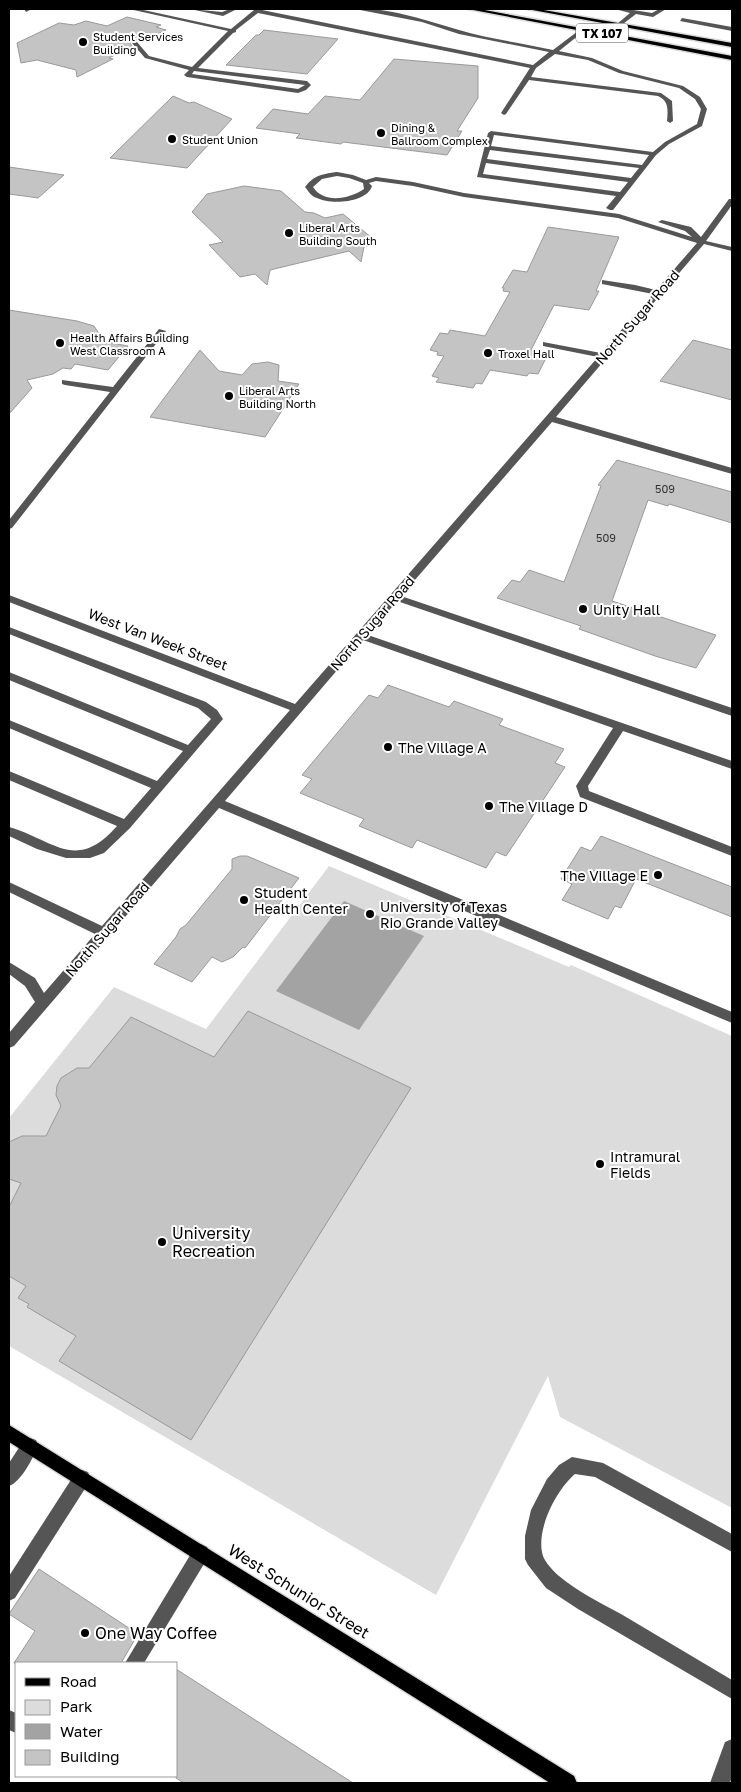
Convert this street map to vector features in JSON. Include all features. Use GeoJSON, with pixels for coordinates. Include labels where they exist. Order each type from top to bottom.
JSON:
{"type":"FeatureCollection","features":[{"type":"Feature","properties":{"kind":"main road","name":"TX 107"},"geometry":{"type":"LineString","coordinates":[[471,9],[732,58]]}},
{"type":"Feature","properties":{"kind":"main road","name":"TX 107"},"geometry":{"type":"LineString","coordinates":[[530,9],[732,45]]}},
{"type":"Feature","properties":{"kind":"main road","name":"West Schunior Street"},"geometry":{"type":"LineString","coordinates":[[9,1433],[567,1783]]}},
{"type":"Feature","properties":{"kind":"street"},"geometry":{"type":"LineString","coordinates":[[132,9],[234,30]]}},
{"type":"Feature","properties":{"kind":"street"},"geometry":{"type":"LineString","coordinates":[[193,9],[223,14],[234,9]]}},
{"type":"Feature","properties":{"kind":"street"},"geometry":{"type":"LineString","coordinates":[[135,43],[147,57],[193,69],[305,83],[308,85],[304,89],[298,91],[188,77],[187,75],[193,69],[248,16],[258,9],[534,67]]}},
{"type":"Feature","properties":{"kind":"street"},"geometry":{"type":"LineString","coordinates":[[358,9],[423,20],[459,32],[582,57],[621,72],[674,84],[698,98],[704,112],[700,125],[667,143],[654,154],[610,208]]}},
{"type":"Feature","properties":{"kind":"street"},"geometry":{"type":"LineString","coordinates":[[618,9],[653,15],[663,9]]}},
{"type":"Feature","properties":{"kind":"street"},"geometry":{"type":"LineString","coordinates":[[619,25],[635,12]]}},
{"type":"Feature","properties":{"kind":"street"},"geometry":{"type":"LineString","coordinates":[[682,20],[732,29]]}},
{"type":"Feature","properties":{"kind":"street"},"geometry":{"type":"LineString","coordinates":[[504,113],[534,67],[582,30]]}},
{"type":"Feature","properties":{"kind":"street"},"geometry":{"type":"LineString","coordinates":[[526,78],[653,93],[664,96],[670,102],[670,120]]}},
{"type":"Feature","properties":{"kind":"street"},"geometry":{"type":"LineString","coordinates":[[621,194],[479,176],[491,133],[654,154]]}},
{"type":"Feature","properties":{"kind":"street"},"geometry":{"type":"LineString","coordinates":[[487,148],[644,167]]}},
{"type":"Feature","properties":{"kind":"street"},"geometry":{"type":"LineString","coordinates":[[483,161],[632,180]]}},
{"type":"Feature","properties":{"kind":"street"},"geometry":{"type":"LineString","coordinates":[[365,182],[368,186],[367,190],[357,197],[348,199],[322,197],[311,191],[309,187],[313,181],[320,178],[337,174],[351,176],[365,182],[376,180],[464,195],[619,216],[682,237],[732,249]]}},
{"type":"Feature","properties":{"kind":"street"},"geometry":{"type":"LineString","coordinates":[[449,191],[466,190],[610,208],[688,229],[701,242]]}},
{"type":"Feature","properties":{"kind":"street","name":"North Sugar Road"},"geometry":{"type":"LineString","coordinates":[[9,1042],[658,293],[701,242],[732,201]]}},
{"type":"Feature","properties":{"kind":"street"},"geometry":{"type":"LineString","coordinates":[[619,216],[626,212]]}},
{"type":"Feature","properties":{"kind":"street"},"geometry":{"type":"LineString","coordinates":[[605,282],[658,293]]}},
{"type":"Feature","properties":{"kind":"street"},"geometry":{"type":"LineString","coordinates":[[9,526],[162,331]]}},
{"type":"Feature","properties":{"kind":"street"},"geometry":{"type":"LineString","coordinates":[[546,344],[603,356]]}},
{"type":"Feature","properties":{"kind":"street"},"geometry":{"type":"LineString","coordinates":[[65,382],[115,390]]}},
{"type":"Feature","properties":{"kind":"street"},"geometry":{"type":"LineString","coordinates":[[549,418],[732,471]]}},
{"type":"Feature","properties":{"kind":"street"},"geometry":{"type":"LineString","coordinates":[[394,597],[732,712]]}},
{"type":"Feature","properties":{"kind":"street","name":"West Van Week Street"},"geometry":{"type":"LineString","coordinates":[[9,598],[297,709]]}},
{"type":"Feature","properties":{"kind":"street"},"geometry":{"type":"LineString","coordinates":[[9,630],[202,705],[213,713],[217,720],[126,825],[99,851],[84,855],[48,849],[9,831]]}},
{"type":"Feature","properties":{"kind":"street"},"geometry":{"type":"LineString","coordinates":[[361,636],[732,765]]}},
{"type":"Feature","properties":{"kind":"street"},"geometry":{"type":"LineString","coordinates":[[9,676],[191,750]]}},
{"type":"Feature","properties":{"kind":"street"},"geometry":{"type":"LineString","coordinates":[[9,724],[158,786]]}},
{"type":"Feature","properties":{"kind":"street"},"geometry":{"type":"LineString","coordinates":[[620,726],[582,786],[584,794],[732,852]]}},
{"type":"Feature","properties":{"kind":"street"},"geometry":{"type":"LineString","coordinates":[[9,775],[126,825]]}},
{"type":"Feature","properties":{"kind":"street"},"geometry":{"type":"LineString","coordinates":[[217,802],[732,1018]]}},
{"type":"Feature","properties":{"kind":"street"},"geometry":{"type":"LineString","coordinates":[[9,887],[104,932]]}},
{"type":"Feature","properties":{"kind":"street"},"geometry":{"type":"LineString","coordinates":[[9,967],[30,982],[43,1002]]}},
{"type":"Feature","properties":{"kind":"street"},"geometry":{"type":"LineString","coordinates":[[9,1478],[30,1446]]}},
{"type":"Feature","properties":{"kind":"street"},"geometry":{"type":"LineString","coordinates":[[732,1543],[597,1469],[572,1465],[561,1473],[546,1498],[535,1528],[534,1559],[552,1582],[584,1603],[732,1690]]}},
{"type":"Feature","properties":{"kind":"street"},"geometry":{"type":"LineString","coordinates":[[9,1592],[82,1478]]}},
{"type":"Feature","properties":{"kind":"street"},"geometry":{"type":"LineString","coordinates":[[135,1662],[201,1553]]}},
{"type":"Feature","properties":{"kind":"street"},"geometry":{"type":"LineString","coordinates":[[720,1783],[732,1749]]}},
{"type":"Feature","properties":{"kind":"green space"},"geometry":{"type":"Polygon","coordinates":[[[329,866],[569,967],[571,965],[732,1036],[732,1508],[560,1417],[548,1376],[436,1595],[9,1346],[9,1118],[114,987],[206,1029],[329,866]]]}},
{"type":"Feature","properties":{"kind":"water"},"geometry":{"type":"Polygon","coordinates":[[[344,901],[424,936],[359,1030],[276,991],[344,901]]]}},
{"type":"Feature","properties":{"kind":"building","name":"Student Services Building"},"geometry":{"type":"Polygon","coordinates":[[[127,17],[161,25],[156,27],[166,30],[140,42],[137,40],[132,41],[130,43],[132,46],[109,58],[113,59],[77,77],[76,70],[37,60],[21,63],[17,43],[59,23],[74,25],[86,21],[107,26],[127,17]]]}},
{"type":"Feature","properties":{"kind":"building"},"geometry":{"type":"Polygon","coordinates":[[[264,30],[338,39],[307,74],[226,65],[256,35],[259,35],[264,30]]]}},
{"type":"Feature","properties":{"kind":"building"},"geometry":{"type":"Polygon","coordinates":[[[394,59],[478,66],[478,98],[457,131],[462,131],[447,155],[296,138],[300,134],[256,128],[273,109],[308,114],[325,96],[360,100],[394,59]]]}},
{"type":"Feature","properties":{"kind":"building","name":"Student Union"},"geometry":{"type":"Polygon","coordinates":[[[173,96],[189,103],[194,102],[232,119],[187,168],[110,158],[173,96]]]}},
{"type":"Feature","properties":{"kind":"building"},"geometry":{"type":"Polygon","coordinates":[[[9,167],[64,175],[38,198],[9,194],[9,167]]]}},
{"type":"Feature","properties":{"kind":"building","name":"Liberal Arts Building South"},"geometry":{"type":"Polygon","coordinates":[[[244,186],[281,191],[305,212],[314,213],[325,218],[343,214],[378,243],[364,247],[361,262],[349,251],[270,270],[267,285],[255,274],[240,277],[209,245],[223,242],[192,212],[207,194],[244,186]]]}},
{"type":"Feature","properties":{"kind":"building"},"geometry":{"type":"Polygon","coordinates":[[[548,227],[619,237],[596,291],[599,291],[589,310],[554,305],[531,350],[538,351],[537,354],[547,356],[538,374],[529,373],[527,376],[490,370],[482,384],[476,383],[473,388],[436,382],[439,378],[432,376],[444,356],[437,355],[438,352],[430,350],[440,333],[448,334],[450,330],[485,336],[510,292],[503,291],[504,288],[502,288],[513,270],[527,272],[548,227]]]}},
{"type":"Feature","properties":{"kind":"building","name":"Health Affairs Building West Classroom A"},"geometry":{"type":"Polygon","coordinates":[[[9,310],[77,321],[94,326],[100,335],[96,340],[128,346],[108,370],[75,364],[71,369],[63,368],[53,374],[27,380],[32,388],[9,414],[9,310]]]}},
{"type":"Feature","properties":{"kind":"building"},"geometry":{"type":"Polygon","coordinates":[[[693,340],[732,350],[732,400],[660,381],[693,340]]]}},
{"type":"Feature","properties":{"kind":"building","name":"Liberal Arts Building North"},"geometry":{"type":"Polygon","coordinates":[[[200,350],[219,371],[242,375],[252,364],[268,362],[279,365],[278,381],[299,384],[265,437],[150,417],[200,350]]]}},
{"type":"Feature","properties":{"kind":"building"},"geometry":{"type":"Polygon","coordinates":[[[617,460],[732,492],[732,523],[669,504],[668,506],[648,500],[612,601],[716,635],[696,668],[655,656],[579,629],[581,626],[497,598],[512,580],[520,582],[529,570],[564,582],[601,486],[598,485],[617,460]]]}},
{"type":"Feature","properties":{"kind":"building"},"geometry":{"type":"Polygon","coordinates":[[[388,685],[449,707],[454,701],[503,719],[499,725],[564,749],[555,763],[565,767],[506,856],[496,852],[486,868],[417,840],[412,848],[359,826],[364,819],[300,793],[312,779],[302,775],[369,695],[378,698],[388,685]]]}},
{"type":"Feature","properties":{"kind":"building","name":"The Village E"},"geometry":{"type":"Polygon","coordinates":[[[601,836],[732,887],[732,917],[636,879],[621,908],[615,906],[608,919],[562,900],[572,884],[561,879],[581,847],[591,851],[601,836]]]}},
{"type":"Feature","properties":{"kind":"building","name":"Student Health Center"},"geometry":{"type":"Polygon","coordinates":[[[247,856],[299,878],[245,948],[243,947],[233,957],[222,962],[212,957],[192,982],[154,964],[176,937],[180,929],[186,925],[232,869],[232,859],[247,856]]]}},
{"type":"Feature","properties":{"kind":"building","name":"University Recreation"},"geometry":{"type":"Polygon","coordinates":[[[248,1011],[411,1088],[191,1440],[59,1361],[76,1336],[27,1307],[29,1304],[18,1298],[26,1286],[9,1276],[9,1207],[21,1183],[9,1179],[9,1142],[22,1136],[46,1136],[61,1106],[56,1095],[57,1086],[61,1078],[77,1068],[89,1068],[131,1017],[214,1057],[248,1011]]]}},
{"type":"Feature","properties":{"kind":"building","name":"One Way Coffee"},"geometry":{"type":"Polygon","coordinates":[[[39,1569],[138,1634],[122,1662],[14,1663],[35,1631],[9,1614],[39,1569]]]}},
{"type":"Feature","properties":{"kind":"building"},"geometry":{"type":"Polygon","coordinates":[[[178,1670],[353,1783],[184,1783],[176,1778],[178,1777],[178,1670]]]}},
{"type":"Feature","properties":{"kind":"place","name":"Student Services Building"},"geometry":{"type":"Point","coordinates":[83,42]}},
{"type":"Feature","properties":{"kind":"place","name":"Dining & Ballroom Complex"},"geometry":{"type":"Point","coordinates":[381,133]}},
{"type":"Feature","properties":{"kind":"place","name":"Student Union"},"geometry":{"type":"Point","coordinates":[172,139]}},
{"type":"Feature","properties":{"kind":"place","name":"Liberal Arts Building South"},"geometry":{"type":"Point","coordinates":[289,233]}},
{"type":"Feature","properties":{"kind":"place","name":"Health Affairs Building West Classroom A"},"geometry":{"type":"Point","coordinates":[60,343]}},
{"type":"Feature","properties":{"kind":"place","name":"Troxel Hall"},"geometry":{"type":"Point","coordinates":[488,353]}},
{"type":"Feature","properties":{"kind":"place","name":"Liberal Arts Building North"},"geometry":{"type":"Point","coordinates":[229,396]}},
{"type":"Feature","properties":{"kind":"place","name":"Unity Hall"},"geometry":{"type":"Point","coordinates":[583,609]}},
{"type":"Feature","properties":{"kind":"place","name":"The Village A"},"geometry":{"type":"Point","coordinates":[388,747]}},
{"type":"Feature","properties":{"kind":"place","name":"The Village D"},"geometry":{"type":"Point","coordinates":[489,806]}},
{"type":"Feature","properties":{"kind":"place","name":"The Village E"},"geometry":{"type":"Point","coordinates":[658,875]}},
{"type":"Feature","properties":{"kind":"place","name":"Student Health Center"},"geometry":{"type":"Point","coordinates":[244,900]}},
{"type":"Feature","properties":{"kind":"place","name":"University of Texas Rio Grande Valley"},"geometry":{"type":"Point","coordinates":[370,914]}},
{"type":"Feature","properties":{"kind":"place","name":"Intramural Fields"},"geometry":{"type":"Point","coordinates":[600,1164]}},
{"type":"Feature","properties":{"kind":"place","name":"University Recreation"},"geometry":{"type":"Point","coordinates":[162,1242]}},
{"type":"Feature","properties":{"kind":"place","name":"One Way Coffee"},"geometry":{"type":"Point","coordinates":[85,1633]}}]}
